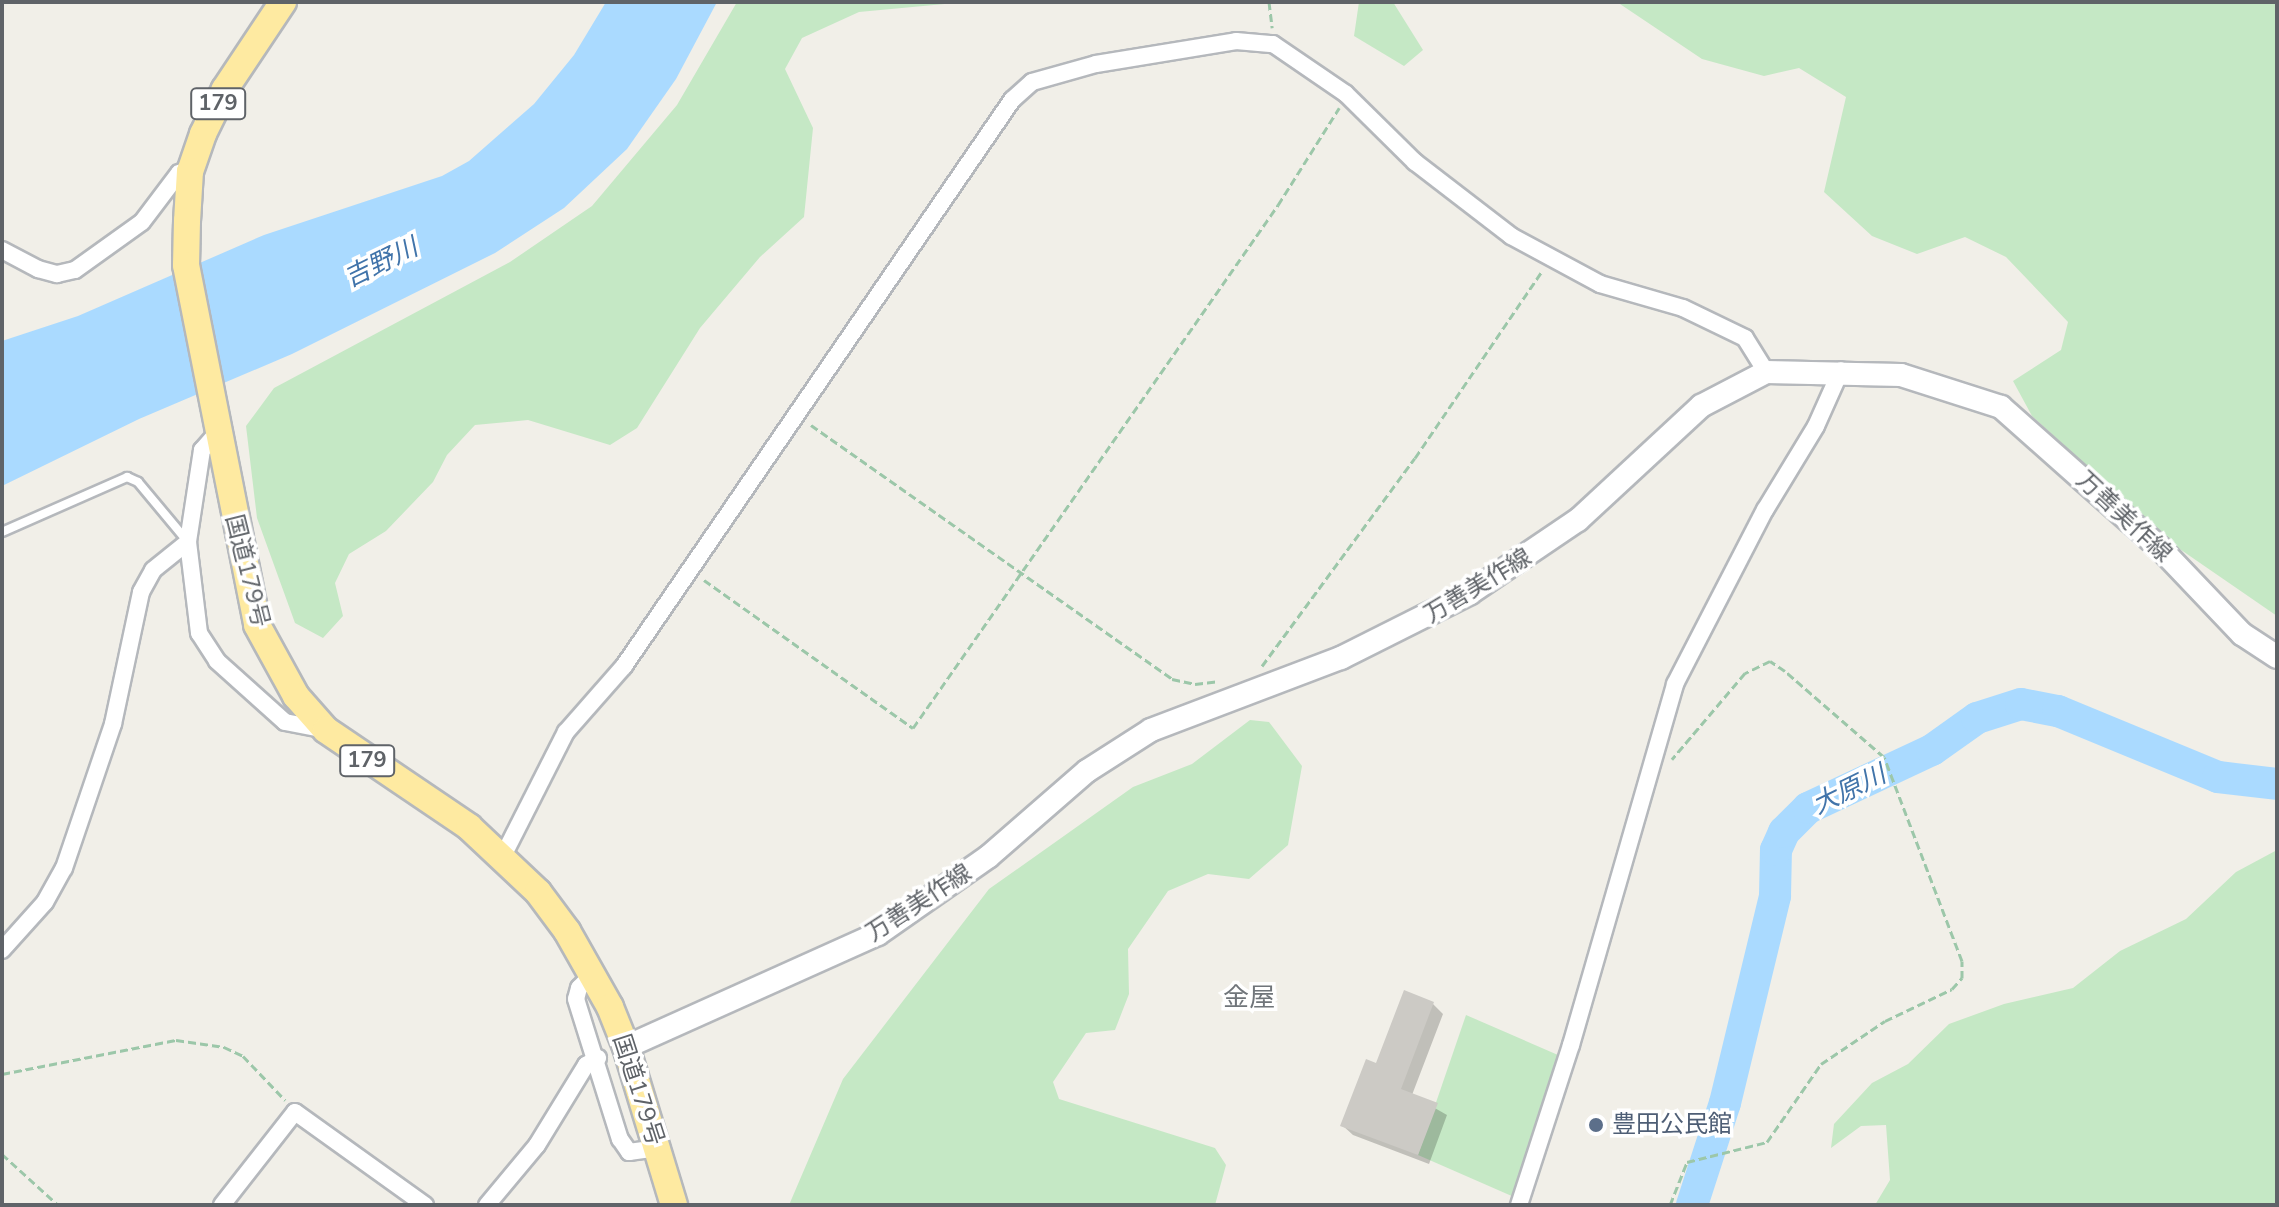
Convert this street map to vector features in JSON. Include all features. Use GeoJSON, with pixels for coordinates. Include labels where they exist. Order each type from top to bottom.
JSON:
{"type":"FeatureCollection","features":[{"type":"Feature","properties":{"kind":"highway","name":"国道179号"},"geometry":{"type":"LineString","coordinates":[[283,2],[225,89],[190,171],[187,221],[186,265],[257,625],[296,696],[326,730],[503,856],[552,912],[592,975],[626,1047],[674,1205]]}},
{"type":"Feature","properties":{"kind":"main road","name":"万善美作線"},"geometry":{"type":"LineString","coordinates":[[626,1047],[878,934],[988,857],[1087,771],[1151,730],[1341,658],[1470,593],[1578,520],[1701,406],[1766,372],[1841,370],[1901,375],[2001,407],[2160,548],[2242,634],[2277,657]]}},
{"type":"Feature","properties":{"kind":"street"},"geometry":{"type":"LineString","coordinates":[[503,856],[566,732],[624,666],[1012,100],[1032,82],[1096,64],[1221,43],[1273,44],[1346,94],[1415,162],[1511,236],[1600,284],[1683,308],[1745,338],[1766,372]]}},
{"type":"Feature","properties":{"kind":"street"},"geometry":{"type":"LineString","coordinates":[[2,250],[38,269],[57,274],[75,270],[142,222],[172,181],[190,171]]}},
{"type":"Feature","properties":{"kind":"street"},"geometry":{"type":"LineString","coordinates":[[1519,1205],[1651,776],[1679,674],[1816,426],[1841,370]]}},
{"type":"Feature","properties":{"kind":"street"},"geometry":{"type":"LineString","coordinates":[[215,423],[202,450],[188,542],[199,633],[217,661],[285,722],[326,730]]}},
{"type":"Feature","properties":{"kind":"street"},"geometry":{"type":"LineString","coordinates":[[2,950],[45,902],[69,854],[113,724],[141,592],[153,570],[188,542]]}},
{"type":"Feature","properties":{"kind":"street"},"geometry":{"type":"LineString","coordinates":[[592,975],[579,988],[576,999],[598,1058],[620,1139],[629,1152],[658,1148]]}},
{"type":"Feature","properties":{"kind":"street"},"geometry":{"type":"LineString","coordinates":[[487,1205],[537,1145],[586,1065],[598,1058]]}},
{"type":"Feature","properties":{"kind":"street"},"geometry":{"type":"LineString","coordinates":[[222,1205],[295,1112],[425,1205]]}},
{"type":"Feature","properties":{"kind":"lane"},"geometry":{"type":"LineString","coordinates":[[2,532],[127,477],[138,482],[188,542]]}},
{"type":"Feature","properties":{"kind":"path"},"geometry":{"type":"LineString","coordinates":[[1269,2],[1273,44]]}},
{"type":"Feature","properties":{"kind":"path"},"geometry":{"type":"LineString","coordinates":[[689,569],[913,728],[1278,205],[1346,94]]}},
{"type":"Feature","properties":{"kind":"path"},"geometry":{"type":"LineString","coordinates":[[1256,670],[1274,657],[1415,458],[1533,288],[1548,257]]}},
{"type":"Feature","properties":{"kind":"path"},"geometry":{"type":"LineString","coordinates":[[795,413],[1172,679],[1195,684],[1228,679]]}},
{"type":"Feature","properties":{"kind":"path"},"geometry":{"type":"LineString","coordinates":[[1651,776],[1661,772],[1745,673],[1770,661],[1873,742],[1884,757],[1962,961],[1962,978],[1952,989],[1885,1021],[1821,1064],[1767,1142],[1726,1156],[1687,1162],[1670,1205]]}},
{"type":"Feature","properties":{"kind":"path"},"geometry":{"type":"LineString","coordinates":[[2,1074],[176,1040],[224,1047],[243,1056],[295,1112]]}},
{"type":"Feature","properties":{"kind":"path"},"geometry":{"type":"LineString","coordinates":[[2,1154],[58,1205]]}},
{"type":"Feature","properties":{"kind":"green space"},"geometry":{"type":"Polygon","coordinates":[[[737,2],[966,2],[859,12],[802,38],[785,69],[813,128],[804,217],[760,257],[700,328],[637,428],[610,445],[528,420],[475,425],[447,455],[433,482],[386,531],[349,554],[335,583],[343,616],[323,638],[295,623],[257,518],[246,426],[274,388],[510,262],[592,206],[677,105],[737,2]]]}},
{"type":"Feature","properties":{"kind":"green space"},"geometry":{"type":"Polygon","coordinates":[[[1359,2],[1393,2],[1423,50],[1404,66],[1354,36],[1359,2]]]}},
{"type":"Feature","properties":{"kind":"green space"},"geometry":{"type":"Polygon","coordinates":[[[1617,2],[2277,2],[2277,616],[2171,543],[2032,416],[2013,381],[2061,350],[2068,322],[2006,257],[1965,237],[1917,254],[1872,236],[1824,192],[1846,97],[1799,68],[1764,76],[1702,59],[1617,2]]]}},
{"type":"Feature","properties":{"kind":"green space"},"geometry":{"type":"Polygon","coordinates":[[[1250,720],[1269,722],[1302,766],[1288,845],[1249,879],[1208,874],[1168,891],[1128,949],[1129,994],[1115,1030],[1086,1033],[1053,1082],[1059,1099],[1215,1148],[1226,1165],[1215,1205],[789,1205],[843,1079],[989,889],[1133,787],[1192,764],[1250,720]]]}},
{"type":"Feature","properties":{"kind":"green space"},"geometry":{"type":"Polygon","coordinates":[[[2277,850],[2277,1205],[1875,1205],[1890,1180],[1886,1125],[1861,1126],[1831,1148],[1834,1124],[1872,1083],[1908,1064],[1949,1024],[2004,1004],[2073,988],[2120,951],[2186,919],[2236,872],[2277,850]]]}},
{"type":"Feature","properties":{"kind":"green space"},"geometry":{"type":"Polygon","coordinates":[[[1466,1015],[1558,1055],[1514,1197],[1418,1155],[1466,1015]]]}},
{"type":"Feature","properties":{"kind":"water","name":"吉野川"},"geometry":{"type":"Polygon","coordinates":[[[606,2],[717,2],[676,79],[627,149],[564,208],[495,253],[292,354],[139,419],[2,486],[2,341],[78,316],[264,235],[442,176],[469,161],[534,104],[574,55],[606,2]]]}},
{"type":"Feature","properties":{"kind":"building"},"geometry":{"type":"Polygon","coordinates":[[[1404,990],[1434,1002],[1401,1089],[1438,1103],[1418,1155],[1340,1126],[1366,1059],[1376,1063],[1404,990]]]}},
{"type":"Feature","properties":{"kind":"waterway","name":"大原川"},"geometry":{"type":"LineString","coordinates":[[1692,1205],[1725,1103],[1775,896],[1776,850],[1784,832],[1808,808],[1932,750],[1977,718],[2021,704],[2058,711],[2218,777],[2277,784]]}},
{"type":"Feature","properties":{"kind":"place","name":"豊田公民館"},"geometry":{"type":"Point","coordinates":[1596,1125]}},
{"type":"Feature","properties":{"kind":"district","name":"金屋"},"geometry":{"type":"Point","coordinates":[1249,998]}}]}
